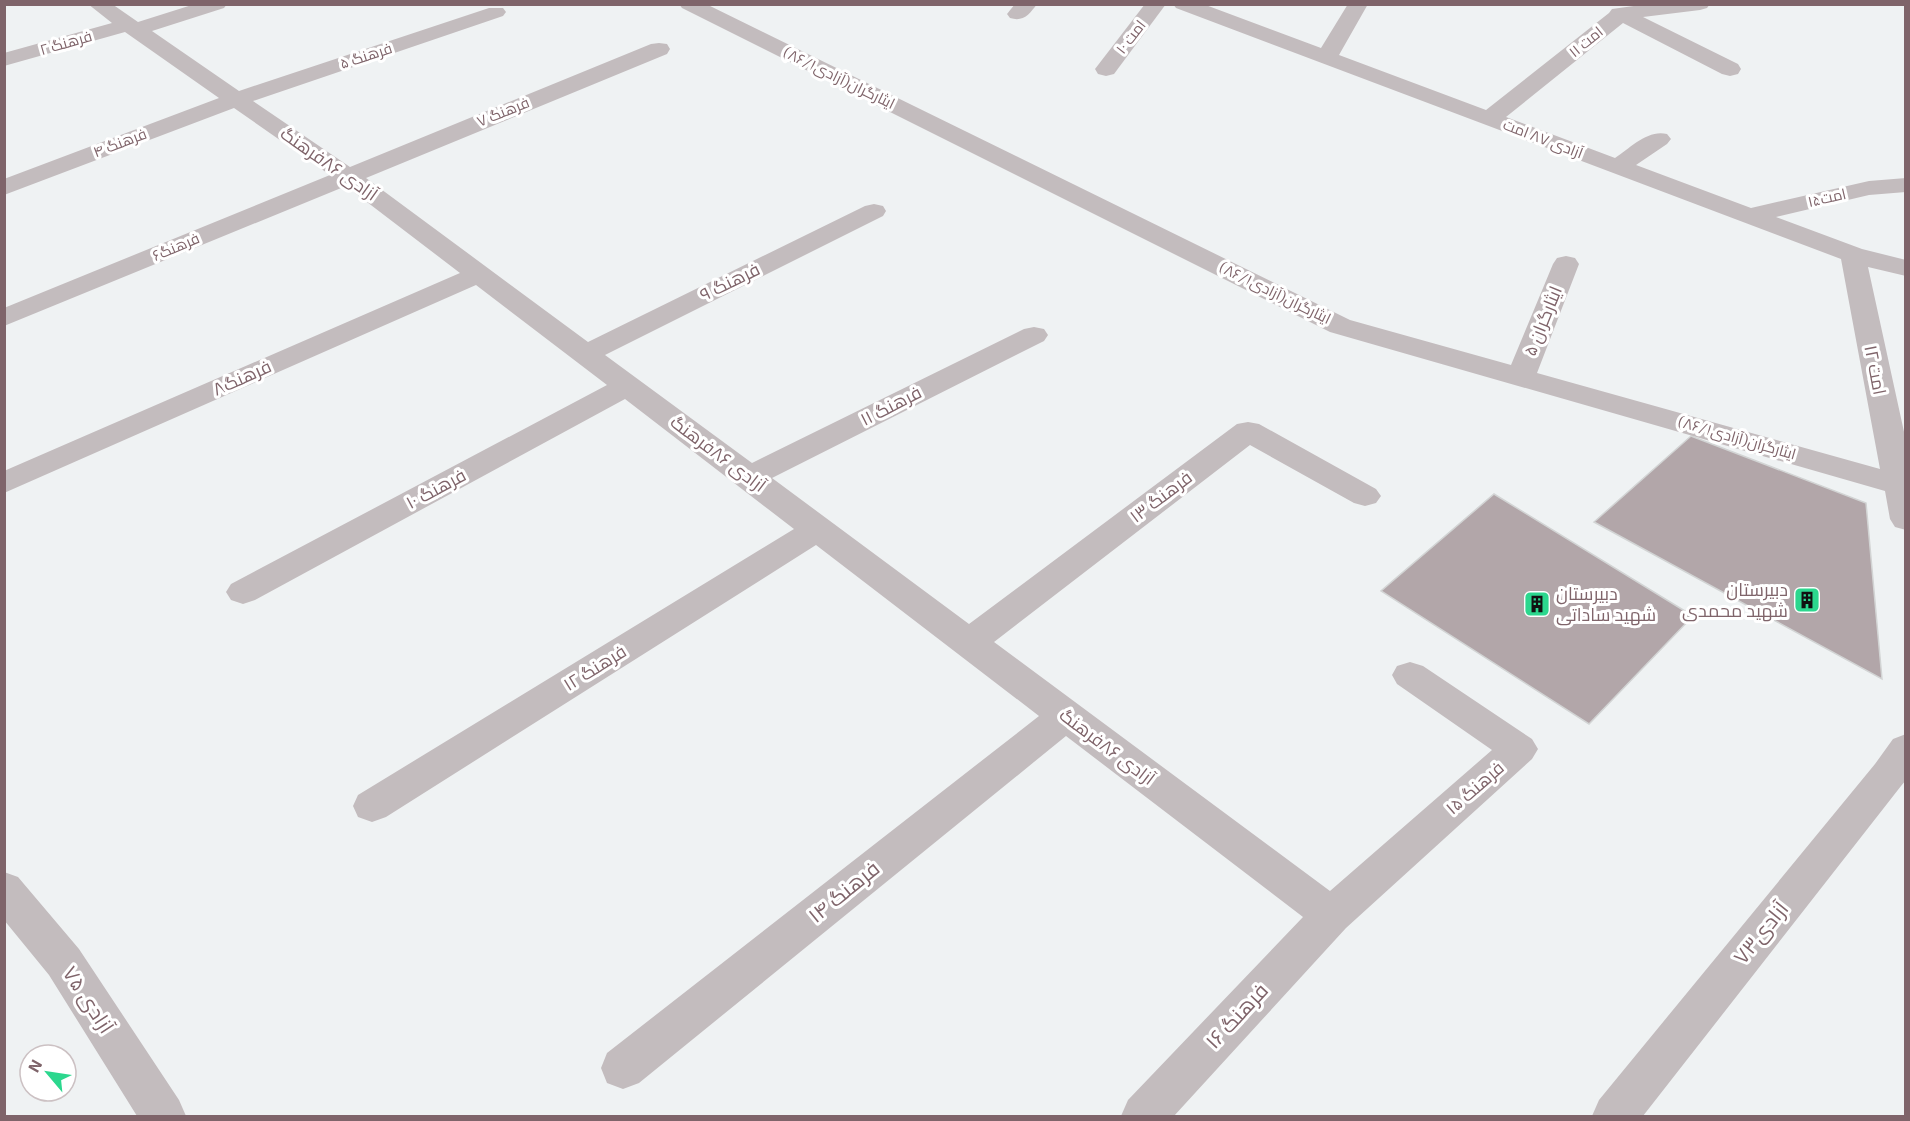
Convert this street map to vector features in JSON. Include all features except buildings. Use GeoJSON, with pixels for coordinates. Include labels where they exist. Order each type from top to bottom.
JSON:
{"type":"FeatureCollection","features":[{"type":"Feature","properties":{"kind":"street","name":"آزادی ۸۶فرهنگ"},"geometry":{"type":"LineString","coordinates":[[98,4],[348,176],[1331,915]]}},
{"type":"Feature","properties":{"kind":"street","name":"فرهنگ ۲"},"geometry":{"type":"LineString","coordinates":[[4,60],[217,4]]}},
{"type":"Feature","properties":{"kind":"street","name":"ایثارگران(آزادی۸۶/۱)"},"geometry":{"type":"LineString","coordinates":[[689,4],[1340,326],[1898,484]]}},
{"type":"Feature","properties":{"kind":"street","name":"امت ۱۰"},"geometry":{"type":"LineString","coordinates":[[1106,69],[1156,4]]}},
{"type":"Feature","properties":{"kind":"street","name":"آزادی ۸۷ امت"},"geometry":{"type":"LineString","coordinates":[[1183,4],[1852,255],[1905,268]]}},
{"type":"Feature","properties":{"kind":"street"},"geometry":{"type":"LineString","coordinates":[[1326,58],[1358,4]]}},
{"type":"Feature","properties":{"kind":"street"},"geometry":{"type":"LineString","coordinates":[[1600,4],[1730,69]]}},
{"type":"Feature","properties":{"kind":"street","name":"امت ۱۱"},"geometry":{"type":"LineString","coordinates":[[1489,119],[1621,14],[1700,4]]}},
{"type":"Feature","properties":{"kind":"street","name":"فرهنگ ۵"},"geometry":{"type":"LineString","coordinates":[[236,99],[496,12]]}},
{"type":"Feature","properties":{"kind":"street","name":"فرهنگ ۷"},"geometry":{"type":"LineString","coordinates":[[348,176],[659,49]]}},
{"type":"Feature","properties":{"kind":"street","name":"فرهنگ ۴"},"geometry":{"type":"LineString","coordinates":[[4,188],[236,99]]}},
{"type":"Feature","properties":{"kind":"street"},"geometry":{"type":"LineString","coordinates":[[1617,167],[1659,139]]}},
{"type":"Feature","properties":{"kind":"street","name":"فرهنگ۶"},"geometry":{"type":"LineString","coordinates":[[4,318],[348,176]]}},
{"type":"Feature","properties":{"kind":"street","name":"امت۱۵"},"geometry":{"type":"LineString","coordinates":[[1749,216],[1869,188],[1905,185]]}},
{"type":"Feature","properties":{"kind":"street","name":"فرهنگ ۹"},"geometry":{"type":"LineString","coordinates":[[585,354],[874,211]]}},
{"type":"Feature","properties":{"kind":"street","name":"امت ۱۲"},"geometry":{"type":"LineString","coordinates":[[1852,255],[1898,484]]}},
{"type":"Feature","properties":{"kind":"street","name":"ایثارگران ۵"},"geometry":{"type":"LineString","coordinates":[[1521,377],[1566,264]]}},
{"type":"Feature","properties":{"kind":"street","name":"فرهنگ۸"},"geometry":{"type":"LineString","coordinates":[[4,483],[479,274]]}},
{"type":"Feature","properties":{"kind":"street","name":"فرهنگ ۱۱"},"geometry":{"type":"LineString","coordinates":[[749,477],[1034,335]]}},
{"type":"Feature","properties":{"kind":"street","name":"فرهنگ ۱۰"},"geometry":{"type":"LineString","coordinates":[[243,592],[628,386]]}},
{"type":"Feature","properties":{"kind":"street","name":"فرهنگ ۱۳"},"geometry":{"type":"LineString","coordinates":[[968,643],[1248,431],[1365,496]]}},
{"type":"Feature","properties":{"kind":"street"},"geometry":{"type":"LineString","coordinates":[[1898,484],[1905,519]]}},
{"type":"Feature","properties":{"kind":"street","name":"فرهنگ ۱۲"},"geometry":{"type":"LineString","coordinates":[[372,806],[818,529]]}},
{"type":"Feature","properties":{"kind":"street","name":"فرهنگ ۱۵"},"geometry":{"type":"LineString","coordinates":[[1331,915],[1520,749],[1410,675]]}},
{"type":"Feature","properties":{"kind":"street","name":"فرهنگ ۱۴"},"geometry":{"type":"LineString","coordinates":[[623,1068],[1065,716]]}},
{"type":"Feature","properties":{"kind":"street","name":"آزادی۷۳"},"geometry":{"type":"LineString","coordinates":[[1615,1116],[1888,775],[1905,749]]}},
{"type":"Feature","properties":{"kind":"street","name":"آزادی ۷۵"},"geometry":{"type":"LineString","coordinates":[[4,889],[64,962],[163,1116]]}},
{"type":"Feature","properties":{"kind":"street","name":"فرهنگ ۱۶"},"geometry":{"type":"LineString","coordinates":[[1144,1116],[1331,915]]}},
{"type":"Feature","properties":{"kind":"place","name":"دبیرستان شهید محمدی"},"geometry":{"type":"Point","coordinates":[1807,600]}},
{"type":"Feature","properties":{"kind":"place","name":"دبیرستان شهید ساداتی"},"geometry":{"type":"Point","coordinates":[1537,604]}}]}
